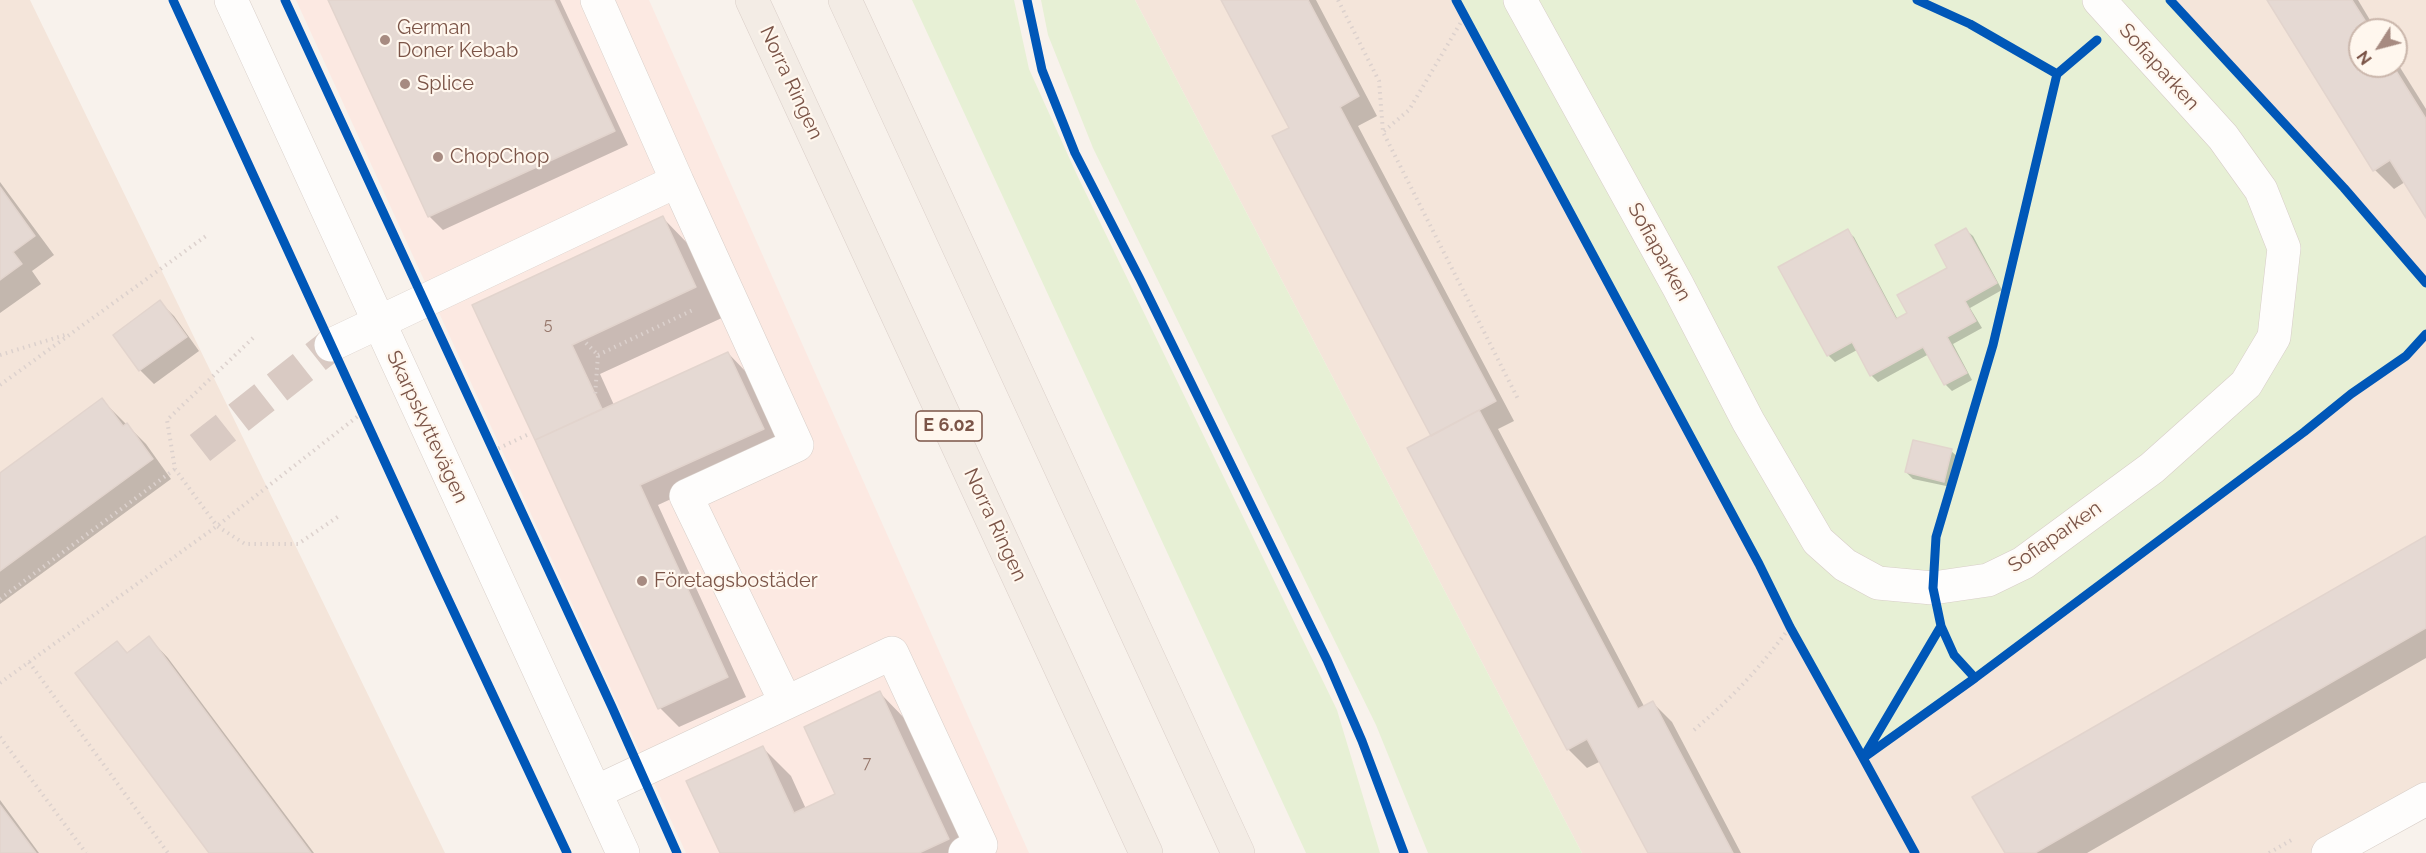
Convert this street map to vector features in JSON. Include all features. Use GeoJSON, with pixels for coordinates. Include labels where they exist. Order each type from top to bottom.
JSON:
{"type":"FeatureCollection","features":[{"type":"Feature","properties":{"kind":"main road","name":"Norra Ringen"},"geometry":{"type":"LineString","coordinates":[[752,0],[1146,853]]}},
{"type":"Feature","properties":{"kind":"main road"},"geometry":{"type":"LineString","coordinates":[[845,0],[1238,853]]}},
{"type":"Feature","properties":{"kind":"street","name":"Skarpskyttevägen"},"geometry":{"type":"LineString","coordinates":[[231,0],[624,853]]}},
{"type":"Feature","properties":{"kind":"street"},"geometry":{"type":"LineString","coordinates":[[597,0],[797,445],[686,496],[786,703]]}},
{"type":"Feature","properties":{"kind":"street","name":"Sofiaparken"},"geometry":{"type":"LineString","coordinates":[[1520,0],[1678,286],[1748,421],[1818,541],[1845,564],[1878,583],[1934,588],[1988,580],[2023,563],[2152,468],[2246,384],[2274,337],[2284,248],[2261,190],[2223,137],[2099,0]]}},
{"type":"Feature","properties":{"kind":"street"},"geometry":{"type":"LineString","coordinates":[[331,345],[677,181]]}},
{"type":"Feature","properties":{"kind":"street"},"geometry":{"type":"LineString","coordinates":[[596,792],[892,653],[981,845],[965,853]]}},
{"type":"Feature","properties":{"kind":"street"},"geometry":{"type":"LineString","coordinates":[[2328,853],[2426,799]]}},
{"type":"Feature","properties":{"kind":"path"},"geometry":{"type":"LineString","coordinates":[[1338,0],[1379,81],[1383,132],[1519,401]]}},
{"type":"Feature","properties":{"kind":"path"},"geometry":{"type":"LineString","coordinates":[[1383,132],[1409,110],[1462,13]]}},
{"type":"Feature","properties":{"kind":"path"},"geometry":{"type":"LineString","coordinates":[[1462,13],[1470,27]]}},
{"type":"Feature","properties":{"kind":"path"},"geometry":{"type":"LineString","coordinates":[[0,386],[206,236]]}},
{"type":"Feature","properties":{"kind":"path"},"geometry":{"type":"LineString","coordinates":[[598,355],[728,293]]}},
{"type":"Feature","properties":{"kind":"path"},"geometry":{"type":"LineString","coordinates":[[0,356],[74,332]]}},
{"type":"Feature","properties":{"kind":"path"},"geometry":{"type":"LineString","coordinates":[[253,338],[167,420],[175,469],[217,526],[246,544],[298,544],[339,516]]}},
{"type":"Feature","properties":{"kind":"path"},"geometry":{"type":"LineString","coordinates":[[586,343],[598,355],[595,396]]}},
{"type":"Feature","properties":{"kind":"path"},"geometry":{"type":"LineString","coordinates":[[357,403],[366,423]]}},
{"type":"Feature","properties":{"kind":"path"},"geometry":{"type":"LineString","coordinates":[[0,683],[217,526],[362,413]]}},
{"type":"Feature","properties":{"kind":"path"},"geometry":{"type":"LineString","coordinates":[[493,451],[531,433]]}},
{"type":"Feature","properties":{"kind":"path"},"geometry":{"type":"LineString","coordinates":[[487,438],[498,462]]}},
{"type":"Feature","properties":{"kind":"path"},"geometry":{"type":"LineString","coordinates":[[0,599],[175,469]]}},
{"type":"Feature","properties":{"kind":"path"},"geometry":{"type":"LineString","coordinates":[[1784,616],[1795,636]]}},
{"type":"Feature","properties":{"kind":"path"},"geometry":{"type":"LineString","coordinates":[[1694,730],[1730,700],[1790,627]]}},
{"type":"Feature","properties":{"kind":"path"},"geometry":{"type":"LineString","coordinates":[[29,662],[168,853]]}},
{"type":"Feature","properties":{"kind":"path"},"geometry":{"type":"LineString","coordinates":[[0,737],[86,853]]}},
{"type":"Feature","properties":{"kind":"shaded area"},"geometry":{"type":"Polygon","coordinates":[[[0,0],[30,0],[445,853],[0,853],[0,0]]]}},
{"type":"Feature","properties":{"kind":"shaded area"},"geometry":{"type":"Polygon","coordinates":[[[296,0],[649,0],[1029,853],[686,853],[296,0]]]}},
{"type":"Feature","properties":{"kind":"shaded area"},"geometry":{"type":"Polygon","coordinates":[[[1135,0],[1456,0],[1759,564],[1790,627],[1864,758],[1975,678],[2304,432],[2351,394],[2406,356],[2426,334],[2426,799],[2328,853],[1582,853],[1135,0]]]}},
{"type":"Feature","properties":{"kind":"shaded area"},"geometry":{"type":"Polygon","coordinates":[[[2170,0],[2426,0],[2426,283],[2344,188],[2170,0]]]}},
{"type":"Feature","properties":{"kind":"green space"},"geometry":{"type":"Polygon","coordinates":[[[912,0],[1014,0],[1029,69],[1077,175],[1337,710],[1380,853],[1306,853],[912,0]]]}},
{"type":"Feature","properties":{"kind":"green space"},"geometry":{"type":"Polygon","coordinates":[[[1041,0],[1135,0],[1582,853],[1428,853],[1376,725],[1093,148],[1048,35],[1041,0]]]}},
{"type":"Feature","properties":{"kind":"green space"},"geometry":{"type":"Polygon","coordinates":[[[1456,0],[2170,0],[2344,188],[2426,283],[2426,334],[2406,356],[2351,394],[2124,567],[1863,758],[1790,627],[1759,564],[1456,0]]]}},
{"type":"Feature","properties":{"kind":"building"},"geometry":{"type":"Polygon","coordinates":[[[328,0],[554,0],[615,131],[428,217],[328,0]]]}},
{"type":"Feature","properties":{"kind":"building"},"geometry":{"type":"Polygon","coordinates":[[[1221,0],[1308,0],[1359,96],[1340,107],[1496,401],[1431,436],[1272,136],[1289,128],[1221,0]]]}},
{"type":"Feature","properties":{"kind":"building"},"geometry":{"type":"Polygon","coordinates":[[[2267,0],[2352,0],[2363,18],[2348,18],[2348,78],[2400,78],[2426,119],[2426,218],[2390,160],[2373,171],[2267,0]]]}},
{"type":"Feature","properties":{"kind":"building"},"geometry":{"type":"Polygon","coordinates":[[[0,187],[35,236],[13,252],[22,264],[0,280],[0,187]]]}},
{"type":"Feature","properties":{"kind":"building"},"geometry":{"type":"Polygon","coordinates":[[[663,216],[696,287],[572,345],[602,409],[535,440],[472,305],[663,216]]]}},
{"type":"Feature","properties":{"kind":"building"},"geometry":{"type":"Polygon","coordinates":[[[1966,228],[1997,283],[1965,301],[1976,321],[1947,337],[1967,373],[1944,385],[1923,347],[1870,376],[1852,342],[1827,356],[1778,267],[1848,229],[1896,319],[1907,313],[1897,295],[1947,268],[1935,245],[1966,228]]]}},
{"type":"Feature","properties":{"kind":"building"},"geometry":{"type":"Polygon","coordinates":[[[160,300],[187,337],[139,371],[113,335],[160,300]]]}},
{"type":"Feature","properties":{"kind":"building","name":"Företagsbostäder"},"geometry":{"type":"Polygon","coordinates":[[[728,352],[764,429],[640,485],[728,677],[658,709],[535,440],[728,352]]]}},
{"type":"Feature","properties":{"kind":"building"},"geometry":{"type":"Polygon","coordinates":[[[102,398],[123,426],[127,423],[153,459],[0,571],[0,473],[102,398]]]}},
{"type":"Feature","properties":{"kind":"building"},"geometry":{"type":"Polygon","coordinates":[[[1479,410],[1638,709],[1653,701],[1733,853],[1648,853],[1587,739],[1567,750],[1407,448],[1479,410]]]}},
{"type":"Feature","properties":{"kind":"building"},"geometry":{"type":"Polygon","coordinates":[[[1913,440],[1952,449],[1944,482],[1905,472],[1913,440]]]}},
{"type":"Feature","properties":{"kind":"building"},"geometry":{"type":"Polygon","coordinates":[[[2426,536],[2426,628],[2035,853],[2005,853],[1972,797],[2426,536]]]}},
{"type":"Feature","properties":{"kind":"building"},"geometry":{"type":"Polygon","coordinates":[[[149,636],[311,853],[209,853],[75,673],[117,641],[127,653],[149,636]]]}},
{"type":"Feature","properties":{"kind":"building"},"geometry":{"type":"Polygon","coordinates":[[[880,691],[949,839],[919,853],[720,853],[686,781],[763,746],[794,813],[835,794],[804,727],[880,691]]]}},
{"type":"Feature","properties":{"kind":"building"},"geometry":{"type":"Polygon","coordinates":[[[0,805],[36,853],[0,853],[0,805]]]}},
{"type":"Feature","properties":{"kind":"tunnel"},"geometry":{"type":"LineString","coordinates":[[200,448],[331,345]]}},
{"type":"Feature","properties":{"kind":"cycle path"},"geometry":{"type":"LineString","coordinates":[[173,0],[567,853]]}},
{"type":"Feature","properties":{"kind":"cycle path"},"geometry":{"type":"LineString","coordinates":[[285,0],[612,707],[677,853]]}},
{"type":"Feature","properties":{"kind":"cycle path"},"geometry":{"type":"LineString","coordinates":[[1027,0],[1042,70],[1075,153],[1140,279],[1327,660],[1362,741],[1404,853]]}},
{"type":"Feature","properties":{"kind":"cycle path"},"geometry":{"type":"LineString","coordinates":[[1456,0],[1759,564],[1790,627],[1863,758],[1975,678]]}},
{"type":"Feature","properties":{"kind":"cycle path"},"geometry":{"type":"LineString","coordinates":[[1917,0],[1970,24],[2057,74]]}},
{"type":"Feature","properties":{"kind":"cycle path"},"geometry":{"type":"LineString","coordinates":[[2170,0],[2344,188],[2426,283]]}},
{"type":"Feature","properties":{"kind":"cycle path"},"geometry":{"type":"LineString","coordinates":[[1915,853],[1863,758],[1941,626],[1933,588],[1936,537],[1993,345],[2057,74],[2097,40]]}},
{"type":"Feature","properties":{"kind":"cycle path"},"geometry":{"type":"LineString","coordinates":[[1941,626],[1954,655],[1975,678],[2304,432],[2351,394],[2406,356],[2426,334]]}},
{"type":"Feature","properties":{"kind":"place","name":"German Doner Kebab"},"geometry":{"type":"Point","coordinates":[385,40]}},
{"type":"Feature","properties":{"kind":"place","name":"Splice"},"geometry":{"type":"Point","coordinates":[405,84]}},
{"type":"Feature","properties":{"kind":"place","name":"ChopChop"},"geometry":{"type":"Point","coordinates":[438,157]}},
{"type":"Feature","properties":{"kind":"place","name":"Företagsbostäder"},"geometry":{"type":"Point","coordinates":[642,581]}}]}
